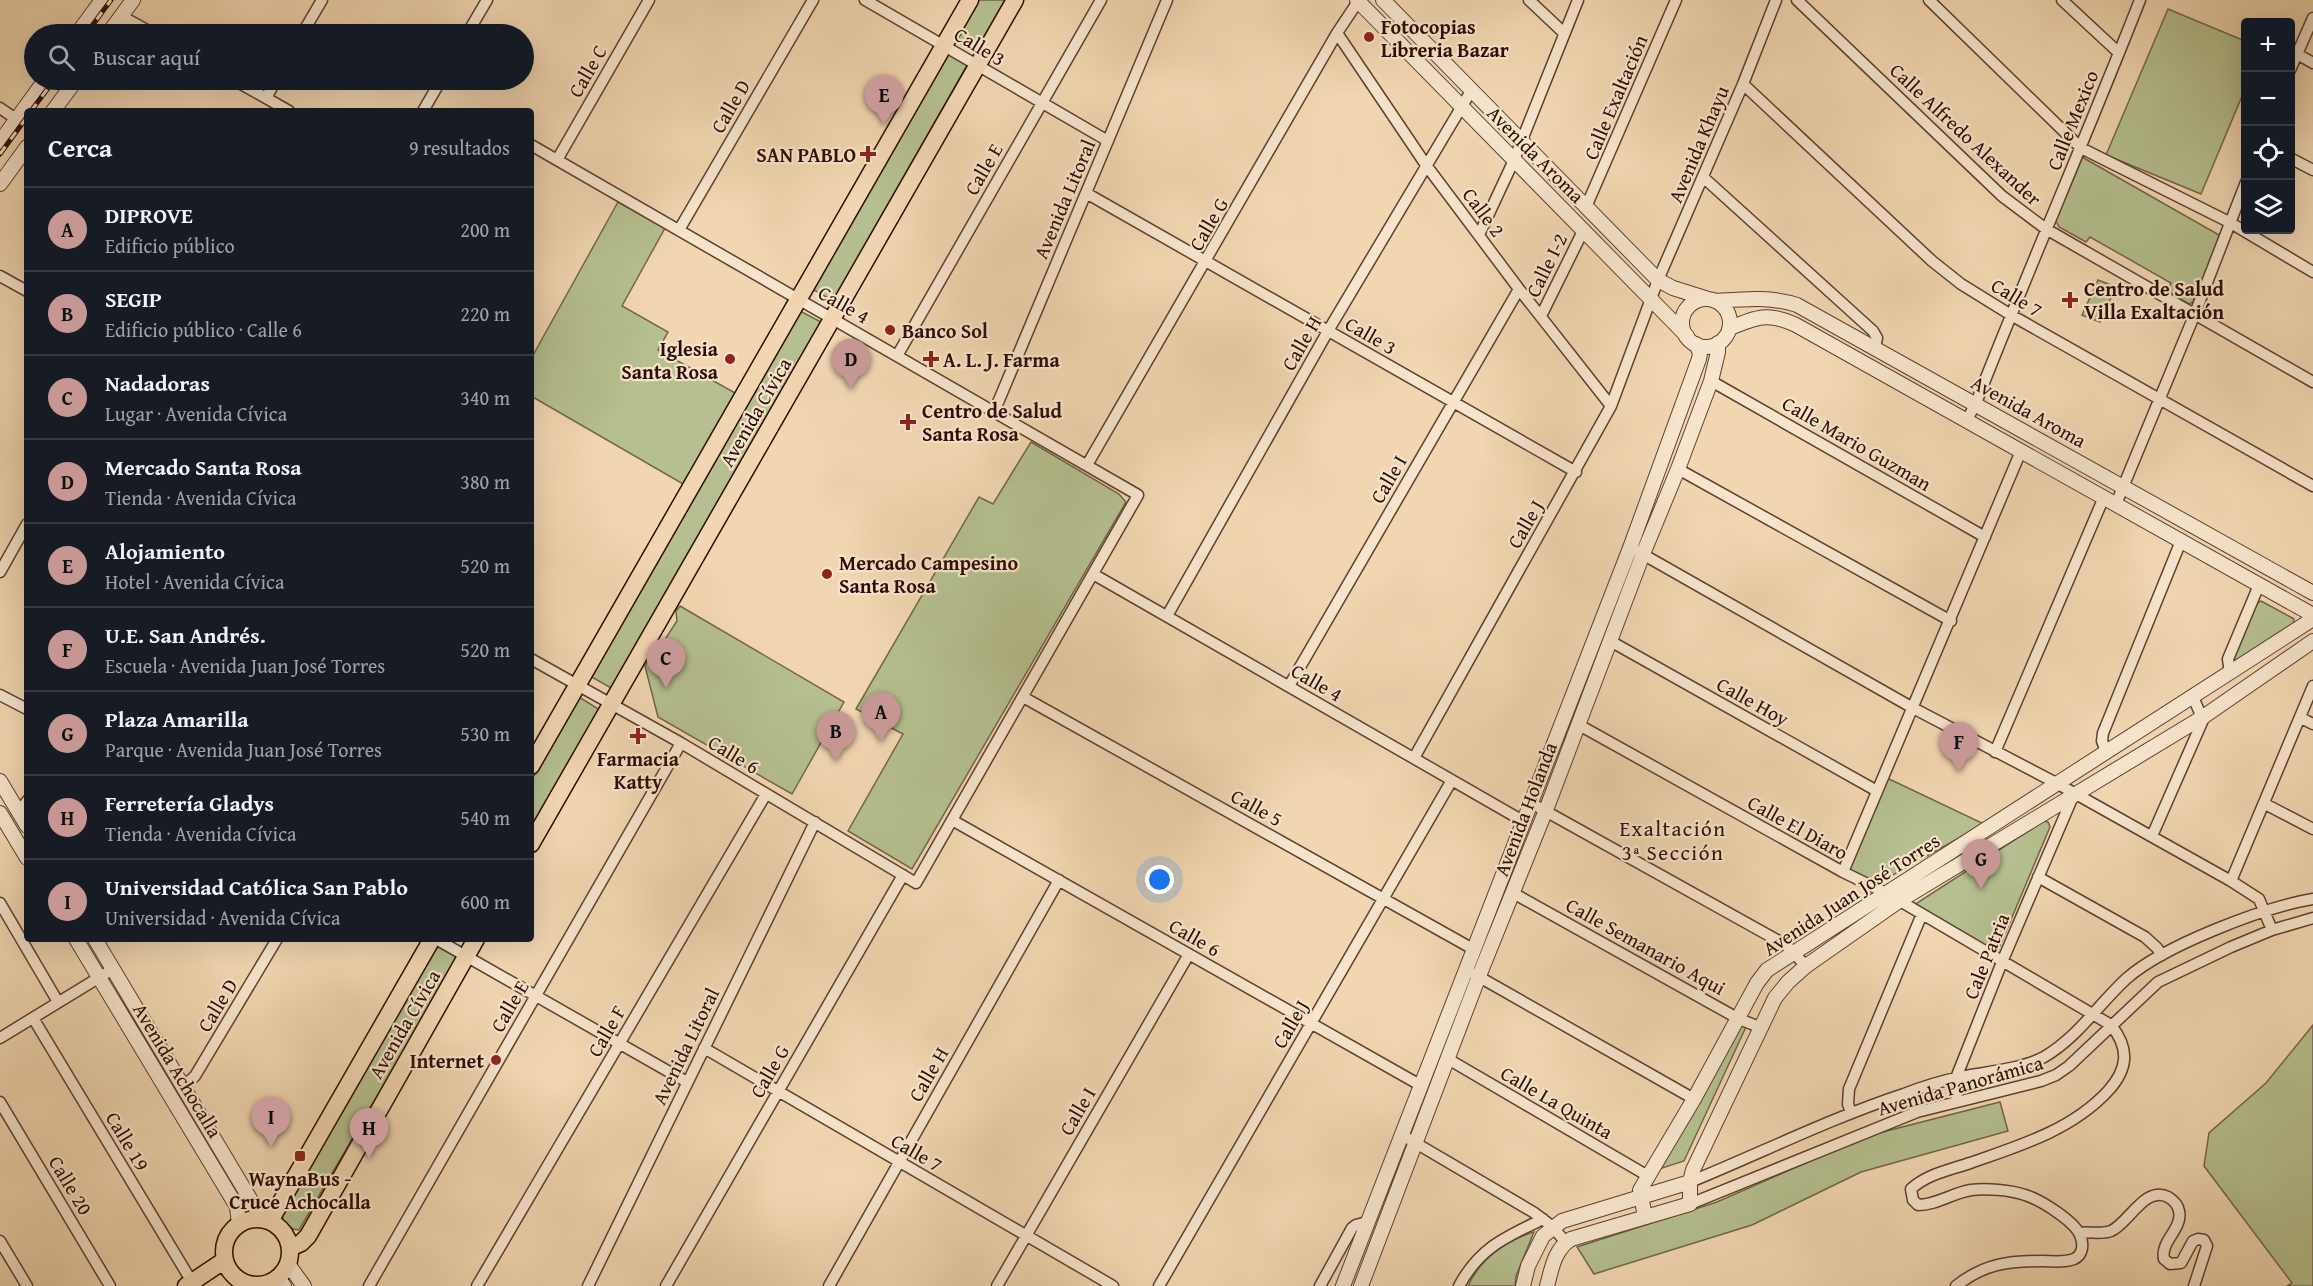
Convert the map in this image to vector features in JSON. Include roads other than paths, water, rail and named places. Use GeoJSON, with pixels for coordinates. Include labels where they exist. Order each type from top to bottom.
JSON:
{"type":"FeatureCollection","features":[{"type":"Feature","properties":{"kind":"main road","name":"Avenida Cívica"},"geometry":{"type":"LineString","coordinates":[[534,761],[970,0]]}},
{"type":"Feature","properties":{"kind":"main road","name":"Avenida Cívica"},"geometry":{"type":"LineString","coordinates":[[534,839],[1015,0]]}},
{"type":"Feature","properties":{"kind":"main road","name":"Avenida Cívica"},"geometry":{"type":"LineString","coordinates":[[266,1220],[432,942]]}},
{"type":"Feature","properties":{"kind":"main road","name":"Avenida Cívica"},"geometry":{"type":"LineString","coordinates":[[285,1269],[308,1236],[474,942]]}},
{"type":"Feature","properties":{"kind":"main road"},"geometry":{"type":"LineString","coordinates":[[250,1219],[266,1220],[283,1231],[285,1269],[263,1285],[246,1285],[230,1272],[225,1260],[224,1249],[227,1237],[239,1224],[250,1219]]}},
{"type":"Feature","properties":{"kind":"main road"},"geometry":{"type":"LineString","coordinates":[[189,1284],[225,1260]]}},
{"type":"Feature","properties":{"kind":"street"},"geometry":{"type":"LineString","coordinates":[[84,24],[102,0]]}},
{"type":"Feature","properties":{"kind":"street"},"geometry":{"type":"LineString","coordinates":[[115,24],[132,0]]}},
{"type":"Feature","properties":{"kind":"street"},"geometry":{"type":"LineString","coordinates":[[308,24],[322,0]]}},
{"type":"Feature","properties":{"kind":"street"},"geometry":{"type":"LineString","coordinates":[[473,24],[487,0]]}},
{"type":"Feature","properties":{"kind":"street","name":"Calle C"},"geometry":{"type":"LineString","coordinates":[[557,160],[649,0]]}},
{"type":"Feature","properties":{"kind":"street","name":"Calle D"},"geometry":{"type":"LineString","coordinates":[[679,230],[813,0]]}},
{"type":"Feature","properties":{"kind":"street","name":"Calle 3"},"geometry":{"type":"LineString","coordinates":[[865,0],[1108,141]]}},
{"type":"Feature","properties":{"kind":"street","name":"Calle E"},"geometry":{"type":"LineString","coordinates":[[897,356],[1101,0]]}},
{"type":"Feature","properties":{"kind":"street","name":"Avenida Litoral"},"geometry":{"type":"LineString","coordinates":[[994,412],[1167,0]]}},
{"type":"Feature","properties":{"kind":"street","name":"Avenida Aroma"},"geometry":{"type":"LineString","coordinates":[[1358,0],[1691,340]]}},
{"type":"Feature","properties":{"kind":"street","name":"Calle G"},"geometry":{"type":"LineString","coordinates":[[1087,465],[1358,0]]}},
{"type":"Feature","properties":{"kind":"street","name":"Avenida Aroma"},"geometry":{"type":"LineString","coordinates":[[1383,0],[1658,280],[1673,288],[1712,300],[1764,298],[1797,305],[2313,593]]}},
{"type":"Feature","properties":{"kind":"street"},"geometry":{"type":"LineString","coordinates":[[1529,0],[1564,33]]}},
{"type":"Feature","properties":{"kind":"street"},"geometry":{"type":"LineString","coordinates":[[1479,235],[1514,160],[1520,140],[1578,0]]}},
{"type":"Feature","properties":{"kind":"street","name":"Calle Exaltación"},"geometry":{"type":"LineString","coordinates":[[1586,207],[1676,0]]}},
{"type":"Feature","properties":{"kind":"street","name":"Avenida Khayu"},"geometry":{"type":"LineString","coordinates":[[1652,301],[1658,280],[1743,84],[1776,0]]}},
{"type":"Feature","properties":{"kind":"street","name":"Calle Alfredo Alexander"},"geometry":{"type":"LineString","coordinates":[[1797,0],[2001,196],[2046,229],[2194,316],[2313,382]]}},
{"type":"Feature","properties":{"kind":"street"},"geometry":{"type":"LineString","coordinates":[[1929,0],[2081,148],[2229,222],[2313,272]]}},
{"type":"Feature","properties":{"kind":"street"},"geometry":{"type":"LineString","coordinates":[[2062,0],[2119,54]]}},
{"type":"Feature","properties":{"kind":"street","name":"Calle Mexico"},"geometry":{"type":"LineString","coordinates":[[1967,420],[1976,404],[2140,0]]}},
{"type":"Feature","properties":{"kind":"street"},"geometry":{"type":"LineString","coordinates":[[121,16],[136,24]]}},
{"type":"Feature","properties":{"kind":"street"},"geometry":{"type":"LineString","coordinates":[[2295,59],[2313,18]]}},
{"type":"Feature","properties":{"kind":"street","name":"Calle 2"},"geometry":{"type":"LineString","coordinates":[[1337,33],[1426,165],[1611,406]]}},
{"type":"Feature","properties":{"kind":"street"},"geometry":{"type":"LineString","coordinates":[[2297,54],[2313,63]]}},
{"type":"Feature","properties":{"kind":"street","name":"Calle 7"},"geometry":{"type":"LineString","coordinates":[[1743,84],[1932,261],[1961,284],[2159,400],[2201,421],[2313,486]]}},
{"type":"Feature","properties":{"kind":"street"},"geometry":{"type":"LineString","coordinates":[[24,108],[38,90]]}},
{"type":"Feature","properties":{"kind":"street"},"geometry":{"type":"LineString","coordinates":[[55,108],[69,90]]}},
{"type":"Feature","properties":{"kind":"street"},"geometry":{"type":"LineString","coordinates":[[252,90],[284,108]]}},
{"type":"Feature","properties":{"kind":"street"},"geometry":{"type":"LineString","coordinates":[[266,98],[270,90]]}},
{"type":"Feature","properties":{"kind":"street"},"geometry":{"type":"LineString","coordinates":[[425,108],[435,90]]}},
{"type":"Feature","properties":{"kind":"street","name":"Calle H"},"geometry":{"type":"LineString","coordinates":[[1167,616],[1328,331],[1471,91]]}},
{"type":"Feature","properties":{"kind":"street"},"geometry":{"type":"LineString","coordinates":[[0,108],[16,119]]}},
{"type":"Feature","properties":{"kind":"street"},"geometry":{"type":"LineString","coordinates":[[0,142],[24,108]]}},
{"type":"Feature","properties":{"kind":"street","name":"Calle 4"},"geometry":{"type":"LineString","coordinates":[[534,147],[1138,495],[1093,574],[1523,821]]}},
{"type":"Feature","properties":{"kind":"street"},"geometry":{"type":"LineString","coordinates":[[0,184],[24,151]]}},
{"type":"Feature","properties":{"kind":"street"},"geometry":{"type":"LineString","coordinates":[[2295,161],[2313,170]]}},
{"type":"Feature","properties":{"kind":"street"},"geometry":{"type":"LineString","coordinates":[[1703,177],[1873,331],[1877,338],[1875,347]]}},
{"type":"Feature","properties":{"kind":"street","name":"Calle 3"},"geometry":{"type":"LineString","coordinates":[[1086,194],[1576,472]]}},
{"type":"Feature","properties":{"kind":"street"},"geometry":{"type":"LineString","coordinates":[[1995,752],[2110,501],[2123,486],[2194,316],[2241,194]]}},
{"type":"Feature","properties":{"kind":"street","name":"Calle I-2"},"geometry":{"type":"LineString","coordinates":[[1541,316],[1584,231]]}},
{"type":"Feature","properties":{"kind":"street"},"geometry":{"type":"LineString","coordinates":[[0,277],[24,289]]}},
{"type":"Feature","properties":{"kind":"street","name":"Calle I"},"geometry":{"type":"LineString","coordinates":[[1289,686],[1519,289]]}},
{"type":"Feature","properties":{"kind":"street"},"geometry":{"type":"LineString","coordinates":[[1701,299],[1712,300],[1726,309],[1730,328],[1718,344],[1711,346],[1691,340],[1682,322],[1688,308],[1701,299]]}},
{"type":"Feature","properties":{"kind":"street","name":"Calle J"},"geometry":{"type":"LineString","coordinates":[[1414,758],[1611,406],[1652,301]]}},
{"type":"Feature","properties":{"kind":"street","name":"Avenida Aroma"},"geometry":{"type":"LineString","coordinates":[[1730,328],[1758,317],[1768,316],[1786,320],[2313,617]]}},
{"type":"Feature","properties":{"kind":"street","name":"Avenida Holanda"},"geometry":{"type":"LineString","coordinates":[[1343,1286],[1630,548],[1697,366],[1700,353],[1691,340]]}},
{"type":"Feature","properties":{"kind":"street","name":"Avenida Holanda"},"geometry":{"type":"LineString","coordinates":[[1361,1286],[1479,976],[1678,469],[1712,377],[1718,344]]}},
{"type":"Feature","properties":{"kind":"street"},"geometry":{"type":"LineString","coordinates":[[1697,366],[1712,377]]}},
{"type":"Feature","properties":{"kind":"street","name":"Calle Mario Guzman"},"geometry":{"type":"LineString","coordinates":[[1712,377],[1984,537]]}},
{"type":"Feature","properties":{"kind":"street"},"geometry":{"type":"LineString","coordinates":[[1843,872],[2021,451]]}},
{"type":"Feature","properties":{"kind":"street"},"geometry":{"type":"LineString","coordinates":[[1678,469],[1951,621]]}},
{"type":"Feature","properties":{"kind":"street"},"geometry":{"type":"LineString","coordinates":[[0,572],[24,529]]}},
{"type":"Feature","properties":{"kind":"street"},"geometry":{"type":"LineString","coordinates":[[2106,751],[2102,741],[2103,734],[2181,541]]}},
{"type":"Feature","properties":{"kind":"street"},"geometry":{"type":"LineString","coordinates":[[1630,548],[1913,708],[2058,784],[2231,881],[2259,899],[2272,930]]}},
{"type":"Feature","properties":{"kind":"street"},"geometry":{"type":"LineString","coordinates":[[952,820],[1093,574]]}},
{"type":"Feature","properties":{"kind":"street"},"geometry":{"type":"LineString","coordinates":[[2230,674],[2228,659],[2259,585]]}},
{"type":"Feature","properties":{"kind":"street","name":"Avenida Juan José Torres"},"geometry":{"type":"LineString","coordinates":[[1690,1204],[1690,1182],[1693,1170],[1762,1028],[1781,990],[1806,966],[1894,898],[2058,784],[2106,751],[2230,674],[2313,617]]}},
{"type":"Feature","properties":{"kind":"street","name":"Avenida Juan José Torres"},"geometry":{"type":"LineString","coordinates":[[1640,1196],[1640,1190],[1767,970],[1794,951],[1894,898],[2203,717],[2313,641]]}},
{"type":"Feature","properties":{"kind":"street","name":"Calle Hoy"},"geometry":{"type":"LineString","coordinates":[[1612,642],[1877,791]]}},
{"type":"Feature","properties":{"kind":"street","name":"Calle 6"},"geometry":{"type":"LineString","coordinates":[[534,661],[681,743],[916,883],[952,820],[1420,1085]]}},
{"type":"Feature","properties":{"kind":"street"},"geometry":{"type":"LineString","coordinates":[[2231,881],[2313,686]]}},
{"type":"Feature","properties":{"kind":"street"},"geometry":{"type":"LineString","coordinates":[[0,695],[24,707]]}},
{"type":"Feature","properties":{"kind":"street","name":"Calle 5"},"geometry":{"type":"LineString","coordinates":[[1023,697],[1473,949]]}},
{"type":"Feature","properties":{"kind":"street"},"geometry":{"type":"LineString","coordinates":[[2152,836],[2203,717],[2193,697]]}},
{"type":"Feature","properties":{"kind":"street"},"geometry":{"type":"LineString","coordinates":[[2301,718],[2313,724]]}},
{"type":"Feature","properties":{"kind":"street","name":"Calle El Diaro"},"geometry":{"type":"LineString","coordinates":[[1579,725],[1894,898],[2111,1025]]}},
{"type":"Feature","properties":{"kind":"street","name":"Calle E"},"geometry":{"type":"LineString","coordinates":[[369,1286],[681,743]]}},
{"type":"Feature","properties":{"kind":"street","name":"Calle J"},"geometry":{"type":"LineString","coordinates":[[1159,1286],[1452,780]]}},
{"type":"Feature","properties":{"kind":"street"},"geometry":{"type":"LineString","coordinates":[[0,781],[23,807]]}},
{"type":"Feature","properties":{"kind":"street","name":"Calle F"},"geometry":{"type":"LineString","coordinates":[[477,1286],[766,794]]}},
{"type":"Feature","properties":{"kind":"street","name":"Cale Patria"},"geometry":{"type":"LineString","coordinates":[[1957,1100],[1954,1087],[1956,1078],[2001,962],[2074,794]]}},
{"type":"Feature","properties":{"kind":"street"},"geometry":{"type":"LineString","coordinates":[[1531,803],[1794,951],[1806,966]]}},
{"type":"Feature","properties":{"kind":"street"},"geometry":{"type":"LineString","coordinates":[[2265,804],[2313,829]]}},
{"type":"Feature","properties":{"kind":"street"},"geometry":{"type":"LineString","coordinates":[[0,813],[24,853]]}},
{"type":"Feature","properties":{"kind":"street","name":"Avenida Litoral"},"geometry":{"type":"LineString","coordinates":[[588,1286],[815,822]]}},
{"type":"Feature","properties":{"kind":"street","name":"Calle G"},"geometry":{"type":"LineString","coordinates":[[666,1286],[903,875]]}},
{"type":"Feature","properties":{"kind":"street"},"geometry":{"type":"LineString","coordinates":[[2038,877],[2145,937],[2162,956]]}},
{"type":"Feature","properties":{"kind":"street","name":"Calle H"},"geometry":{"type":"LineString","coordinates":[[829,1286],[1059,880]]}},
{"type":"Feature","properties":{"kind":"street","name":"Calle Semanario Aqui"},"geometry":{"type":"LineString","coordinates":[[1513,893],[1739,1019],[1762,1028]]}},
{"type":"Feature","properties":{"kind":"street","name":"Avenida Panorámica"},"geometry":{"type":"LineString","coordinates":[[1690,1182],[1901,1094],[1956,1078],[2013,1067],[2043,1057],[2072,1035],[2128,977],[2162,956],[2203,935],[2266,912],[2313,899]]}},
{"type":"Feature","properties":{"kind":"street"},"geometry":{"type":"LineString","coordinates":[[0,903],[58,1002]]}},
{"type":"Feature","properties":{"kind":"street"},"geometry":{"type":"LineString","coordinates":[[1851,1113],[1848,1104],[1849,1089],[1922,914]]}},
{"type":"Feature","properties":{"kind":"street","name":"Avenida Panorámica"},"geometry":{"type":"LineString","coordinates":[[1690,1204],[1917,1112],[1957,1100],[2041,1081],[2056,1075],[2069,1066],[2158,982],[2272,930],[2313,918]]}},
{"type":"Feature","properties":{"kind":"street","name":"Avenida Achocalla"},"geometry":{"type":"LineString","coordinates":[[78,942],[237,1207],[240,1214],[239,1224]]}},
{"type":"Feature","properties":{"kind":"street","name":"Avenida Achocalla"},"geometry":{"type":"LineString","coordinates":[[101,942],[113,969],[266,1220]]}},
{"type":"Feature","properties":{"kind":"street","name":"Calle D"},"geometry":{"type":"LineString","coordinates":[[184,1086],[195,1076],[275,942]]}},
{"type":"Feature","properties":{"kind":"street"},"geometry":{"type":"LineString","coordinates":[[440,942],[687,1082]]}},
{"type":"Feature","properties":{"kind":"street","name":"Calle I"},"geometry":{"type":"LineString","coordinates":[[997,1286],[1189,954]]}},
{"type":"Feature","properties":{"kind":"street"},"geometry":{"type":"LineString","coordinates":[[0,1038],[113,969]]}},
{"type":"Feature","properties":{"kind":"street"},"geometry":{"type":"LineString","coordinates":[[1466,970],[1694,1099]]}},
{"type":"Feature","properties":{"kind":"street","name":"Calle 19"},"geometry":{"type":"LineString","coordinates":[[33,1018],[189,1284]]}},
{"type":"Feature","properties":{"kind":"street"},"geometry":{"type":"LineString","coordinates":[[1956,1286],[1990,1265],[2025,1261],[2068,1261],[2077,1258],[2083,1246],[2079,1233],[2071,1223],[2024,1194],[1974,1190],[1929,1205],[1918,1205],[1910,1193],[1911,1188],[1927,1177],[2060,1129],[2094,1106],[2118,1079],[2124,1068],[2125,1059],[2121,1043],[2111,1025]]}},
{"type":"Feature","properties":{"kind":"street","name":"Calle 7"},"geometry":{"type":"LineString","coordinates":[[704,1048],[1113,1286]]}},
{"type":"Feature","properties":{"kind":"street","name":"Calle La Quinta"},"geometry":{"type":"LineString","coordinates":[[1448,1059],[1648,1176]]}},
{"type":"Feature","properties":{"kind":"street","name":"Calle 20"},"geometry":{"type":"LineString","coordinates":[[0,1102],[110,1286]]}},
{"type":"Feature","properties":{"kind":"street"},"geometry":{"type":"LineString","coordinates":[[1401,1135],[1548,1223],[1566,1243]]}},
{"type":"Feature","properties":{"kind":"street"},"geometry":{"type":"LineString","coordinates":[[1459,1286],[1484,1252],[1507,1236],[1690,1182]]}},
{"type":"Feature","properties":{"kind":"street"},"geometry":{"type":"LineString","coordinates":[[2079,1233],[2099,1234],[2111,1231],[2125,1221],[2146,1199],[2161,1194],[2166,1196],[2174,1201],[2179,1210],[2179,1221],[2164,1248],[2164,1259],[2170,1264],[2181,1263],[2193,1241],[2198,1239],[2204,1240],[2207,1246],[2194,1286]]}},
{"type":"Feature","properties":{"kind":"street"},"geometry":{"type":"LineString","coordinates":[[1640,1196],[1645,1217]]}},
{"type":"Feature","properties":{"kind":"street"},"geometry":{"type":"LineString","coordinates":[[1547,1286],[1553,1263],[1566,1243],[1580,1235],[1690,1204]]}},
{"type":"Feature","properties":{"kind":"street"},"geometry":{"type":"LineString","coordinates":[[1320,1286],[1352,1228],[1367,1222]]}},
{"type":"Feature","properties":{"kind":"street"},"geometry":{"type":"LineString","coordinates":[[1523,1286],[1548,1223]]}},
{"type":"Feature","properties":{"kind":"street"},"geometry":{"type":"LineString","coordinates":[[0,1241],[27,1286]]}},
{"type":"Feature","properties":{"kind":"street"},"geometry":{"type":"LineString","coordinates":[[285,1269],[304,1286]]}},
{"type":"Feature","properties":{"kind":"railway"},"geometry":{"type":"LineString","coordinates":[[93,24],[111,0]]}},
{"type":"Feature","properties":{"kind":"railway"},"geometry":{"type":"LineString","coordinates":[[33,108],[47,90]]}},
{"type":"Feature","properties":{"kind":"railway"},"geometry":{"type":"LineString","coordinates":[[0,154],[24,121]]}},
{"type":"Feature","properties":{"kind":"place","name":"Fotocopias Libreria Bazar"},"geometry":{"type":"Point","coordinates":[1369,37]}},
{"type":"Feature","properties":{"kind":"place","name":"Alojamiento"},"geometry":{"type":"Point","coordinates":[884,125]}},
{"type":"Feature","properties":{"kind":"place","name":"SAN PABLO"},"geometry":{"type":"Point","coordinates":[868,154]}},
{"type":"Feature","properties":{"kind":"place","name":"Centro de Salud Villa Exaltación"},"geometry":{"type":"Point","coordinates":[2070,300]}},
{"type":"Feature","properties":{"kind":"place","name":"Banco Sol"},"geometry":{"type":"Point","coordinates":[890,330]}},
{"type":"Feature","properties":{"kind":"place","name":"Iglesia Santa Rosa"},"geometry":{"type":"Point","coordinates":[730,359]}},
{"type":"Feature","properties":{"kind":"place","name":"A. L. J. Farma"},"geometry":{"type":"Point","coordinates":[931,359]}},
{"type":"Feature","properties":{"kind":"place","name":"Mercado Santa Rosa"},"geometry":{"type":"Point","coordinates":[851,389]}},
{"type":"Feature","properties":{"kind":"place","name":"Centro de Salud Santa Rosa"},"geometry":{"type":"Point","coordinates":[908,422]}},
{"type":"Feature","properties":{"kind":"place","name":"Mercado Campesino Santa Rosa"},"geometry":{"type":"Point","coordinates":[827,574]}},
{"type":"Feature","properties":{"kind":"place","name":"Nadadoras"},"geometry":{"type":"Point","coordinates":[666,688]}},
{"type":"Feature","properties":{"kind":"place","name":"Farmacia Katty"},"geometry":{"type":"Point","coordinates":[638,736]}},
{"type":"Feature","properties":{"kind":"place","name":"DIPROVE"},"geometry":{"type":"Point","coordinates":[881,742]}},
{"type":"Feature","properties":{"kind":"place","name":"SEGIP"},"geometry":{"type":"Point","coordinates":[836,761]}},
{"type":"Feature","properties":{"kind":"place","name":"U.E. San Andrés."},"geometry":{"type":"Point","coordinates":[1959,772]}},
{"type":"Feature","properties":{"kind":"place","name":"Plaza Amarilla"},"geometry":{"type":"Point","coordinates":[1981,889]}},
{"type":"Feature","properties":{"kind":"place","name":"Internet"},"geometry":{"type":"Point","coordinates":[496,1060]}},
{"type":"Feature","properties":{"kind":"place","name":"Universidad Católica San Pablo"},"geometry":{"type":"Point","coordinates":[271,1147]}},
{"type":"Feature","properties":{"kind":"place","name":"WaynaBus - Cruce Achocalla"},"geometry":{"type":"Point","coordinates":[300,1156]}},
{"type":"Feature","properties":{"kind":"place","name":"Ferretería Gladys"},"geometry":{"type":"Point","coordinates":[369,1158]}},
{"type":"Feature","properties":{"kind":"district","name":"Exaltación 3ª Sección"},"geometry":{"type":"Point","coordinates":[1673,840]}}]}
